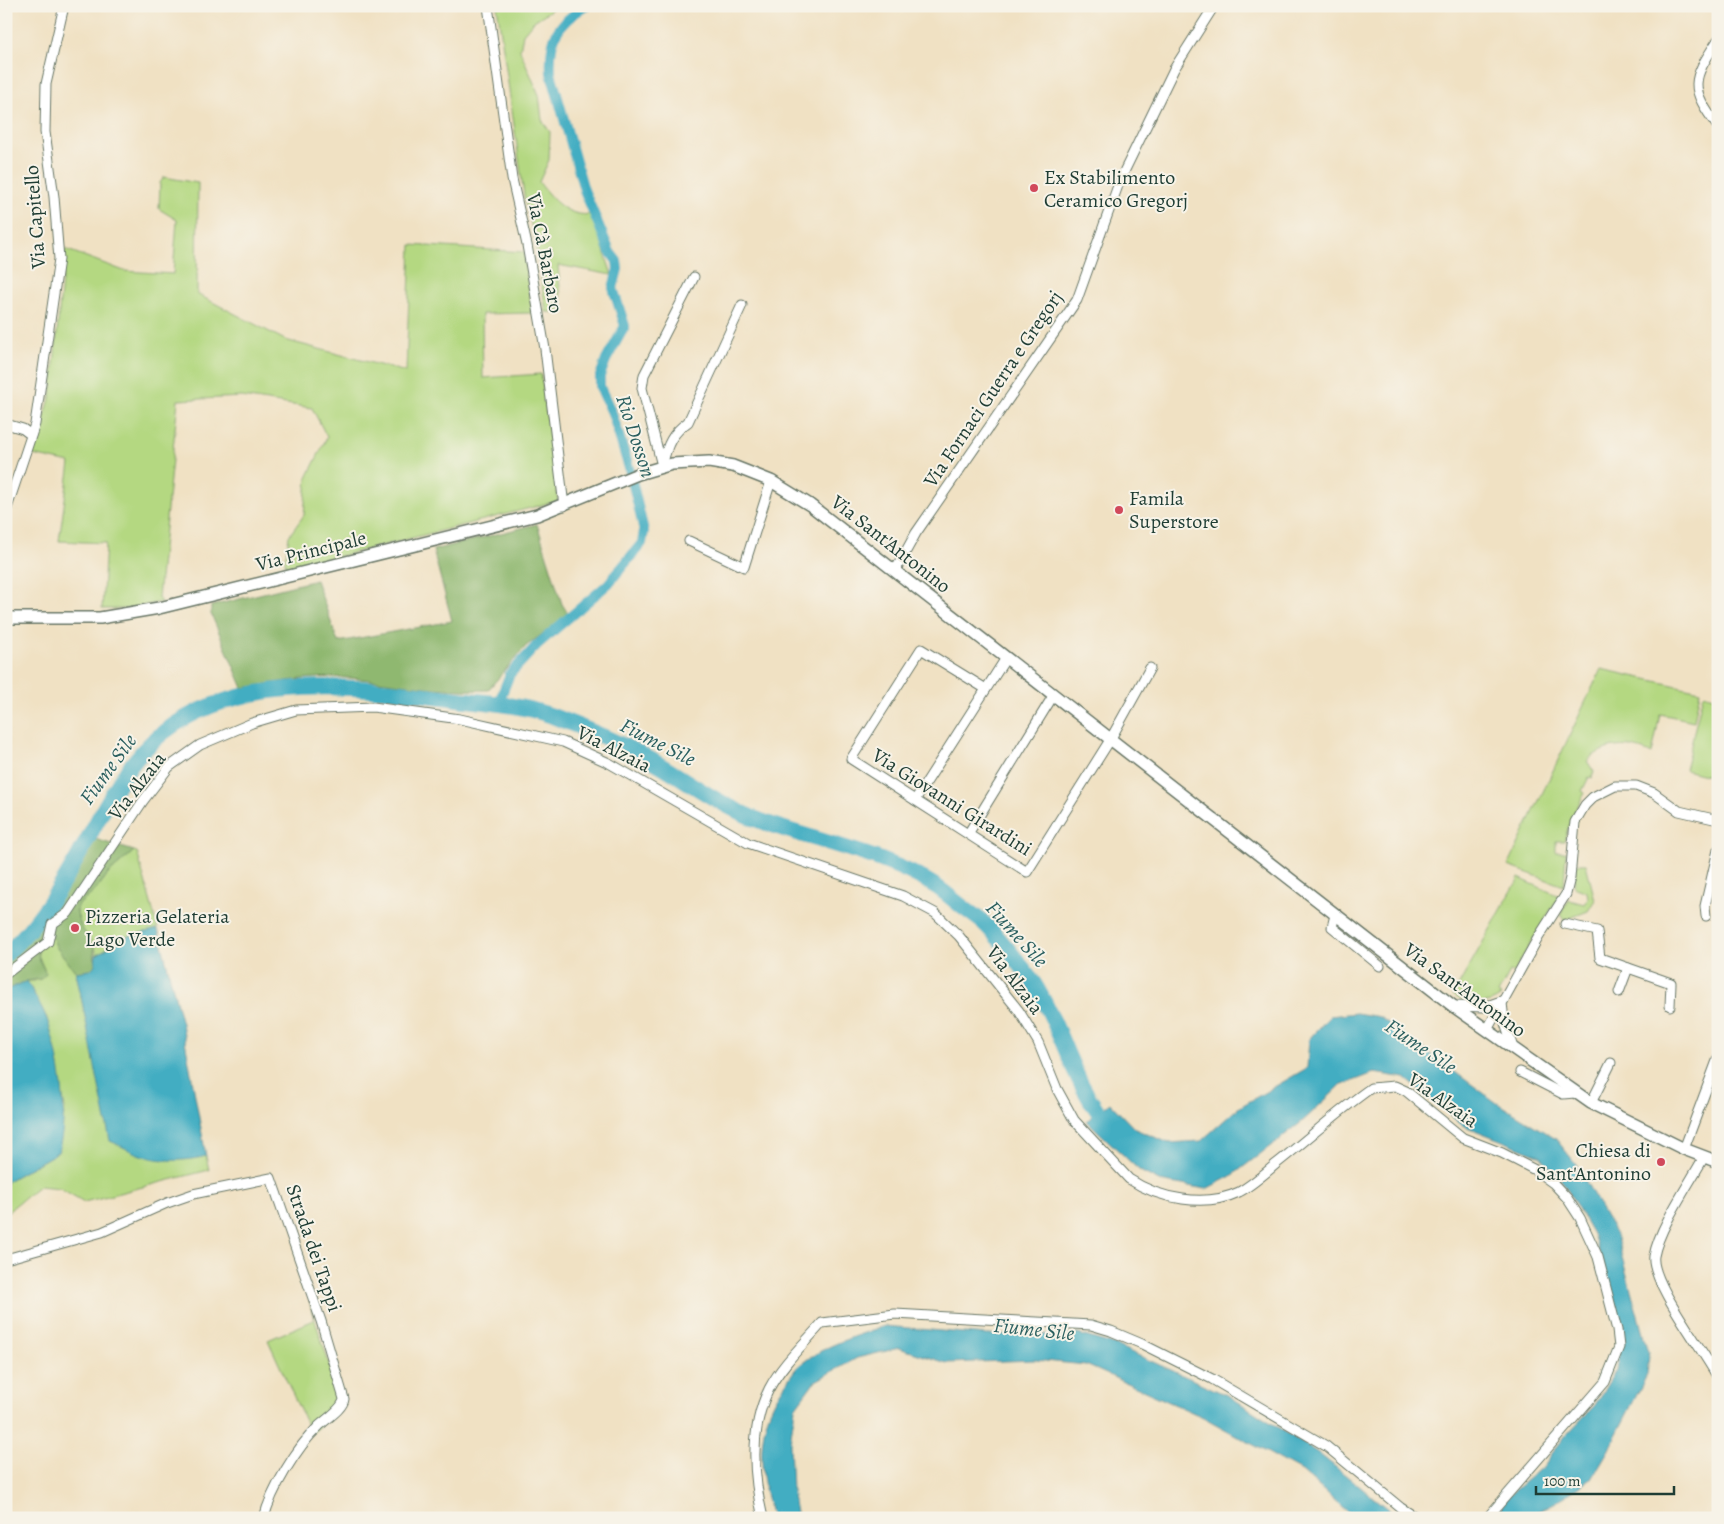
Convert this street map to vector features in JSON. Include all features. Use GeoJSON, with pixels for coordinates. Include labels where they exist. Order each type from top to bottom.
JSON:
{"type":"FeatureCollection","features":[{"type":"Feature","properties":{"kind":"main road","name":"Via Sant'Antonino"},"geometry":{"type":"LineString","coordinates":[[617,483],[662,466],[683,463],[721,464],[751,472],[771,481],[810,505],[1335,915],[1513,1049],[1591,1103],[1684,1149],[1718,1162]]}},
{"type":"Feature","properties":{"kind":"main road","name":"Via Principale"},"geometry":{"type":"LineString","coordinates":[[6,618],[100,618],[160,608],[528,517],[564,506],[617,483]]}},
{"type":"Feature","properties":{"kind":"street","name":"Via Capitello"},"geometry":{"type":"LineString","coordinates":[[6,512],[35,424],[59,259],[54,197],[45,132],[46,84],[64,6]]}},
{"type":"Feature","properties":{"kind":"street","name":"Via Cà Barbaro"},"geometry":{"type":"LineString","coordinates":[[488,6],[512,179],[527,245],[545,349],[564,506]]}},
{"type":"Feature","properties":{"kind":"street","name":"Via Fornaci Guerra e Gregorj"},"geometry":{"type":"LineString","coordinates":[[895,571],[916,533],[1076,300],[1120,180],[1174,69],[1214,6]]}},
{"type":"Feature","properties":{"kind":"street"},"geometry":{"type":"LineString","coordinates":[[1718,40],[1702,64],[1696,81],[1699,99],[1718,127]]}},
{"type":"Feature","properties":{"kind":"street"},"geometry":{"type":"LineString","coordinates":[[662,466],[642,388],[644,375],[694,277]]}},
{"type":"Feature","properties":{"kind":"street"},"geometry":{"type":"LineString","coordinates":[[662,466],[671,438],[675,431],[688,422],[742,305]]}},
{"type":"Feature","properties":{"kind":"street"},"geometry":{"type":"LineString","coordinates":[[6,424],[23,429],[31,435]]}},
{"type":"Feature","properties":{"kind":"street"},"geometry":{"type":"LineString","coordinates":[[689,541],[744,567],[771,481]]}},
{"type":"Feature","properties":{"kind":"street","name":"Via Giovanni Girardini"},"geometry":{"type":"LineString","coordinates":[[986,689],[921,649],[851,759],[1027,872],[1110,740]]}},
{"type":"Feature","properties":{"kind":"street"},"geometry":{"type":"LineString","coordinates":[[915,800],[1006,658]]}},
{"type":"Feature","properties":{"kind":"street"},"geometry":{"type":"LineString","coordinates":[[1110,740],[1150,668]]}},
{"type":"Feature","properties":{"kind":"street"},"geometry":{"type":"LineString","coordinates":[[968,834],[1054,696]]}},
{"type":"Feature","properties":{"kind":"street","name":"Via Alzaia"},"geometry":{"type":"LineString","coordinates":[[6,974],[48,942],[52,924],[68,913],[169,767],[200,745],[252,723],[296,710],[334,707],[400,710],[460,719],[563,742],[609,763],[748,843],[896,894],[935,912],[959,936],[1019,1011],[1038,1042],[1057,1088],[1074,1120],[1129,1179],[1156,1193],[1192,1200],[1211,1200],[1238,1192],[1371,1088],[1395,1086],[1406,1091],[1463,1138],[1502,1153],[1535,1170],[1553,1183],[1580,1218],[1598,1257],[1617,1330],[1619,1348],[1605,1382],[1487,1518]]}},
{"type":"Feature","properties":{"kind":"street"},"geometry":{"type":"LineString","coordinates":[[1487,1030],[1566,894],[1570,882],[1575,822],[1585,805],[1593,797],[1615,786],[1636,786],[1650,791],[1682,812],[1718,820]]}},
{"type":"Feature","properties":{"kind":"street"},"geometry":{"type":"LineString","coordinates":[[1706,916],[1705,906],[1718,850]]}},
{"type":"Feature","properties":{"kind":"street","name":"Via Sant'Antonino"},"geometry":{"type":"LineString","coordinates":[[1335,915],[1332,927],[1380,966]]}},
{"type":"Feature","properties":{"kind":"street"},"geometry":{"type":"LineString","coordinates":[[1565,924],[1597,932],[1600,958],[1671,983],[1670,1006]]}},
{"type":"Feature","properties":{"kind":"street"},"geometry":{"type":"LineString","coordinates":[[1619,992],[1628,968]]}},
{"type":"Feature","properties":{"kind":"street"},"geometry":{"type":"LineString","coordinates":[[1454,1006],[1484,1007],[1503,1001]]}},
{"type":"Feature","properties":{"kind":"street"},"geometry":{"type":"LineString","coordinates":[[1503,1001],[1504,1020],[1513,1049]]}},
{"type":"Feature","properties":{"kind":"street"},"geometry":{"type":"LineString","coordinates":[[1684,1149],[1718,1058]]}},
{"type":"Feature","properties":{"kind":"street"},"geometry":{"type":"LineString","coordinates":[[1591,1103],[1611,1063]]}},
{"type":"Feature","properties":{"kind":"street","name":"Via Sant'Antonino"},"geometry":{"type":"LineString","coordinates":[[1520,1072],[1563,1094],[1575,1093]]}},
{"type":"Feature","properties":{"kind":"street"},"geometry":{"type":"LineString","coordinates":[[1704,1157],[1662,1234],[1654,1258],[1656,1274],[1665,1292],[1718,1378]]}},
{"type":"Feature","properties":{"kind":"street","name":"Strada dei Tappi"},"geometry":{"type":"LineString","coordinates":[[6,1260],[102,1232],[167,1203],[193,1194],[271,1178],[320,1321],[344,1399],[342,1405],[316,1429],[295,1457],[275,1489],[264,1518]]}},
{"type":"Feature","properties":{"kind":"street"},"geometry":{"type":"LineString","coordinates":[[763,1518],[755,1475],[756,1439],[759,1419],[769,1390],[779,1373],[822,1323],[895,1314],[1091,1325],[1126,1338],[1212,1379],[1326,1446],[1417,1518]]}},
{"type":"Feature","properties":{"kind":"green space"},"geometry":{"type":"Polygon","coordinates":[[[497,6],[554,6],[534,21],[523,34],[520,50],[539,95],[542,120],[550,132],[549,160],[539,182],[561,206],[575,213],[583,215],[592,214],[612,275],[558,265],[562,312],[546,312],[535,239],[525,202],[497,6]]]}},
{"type":"Feature","properties":{"kind":"green space"},"geometry":{"type":"Polygon","coordinates":[[[164,177],[198,183],[197,294],[285,340],[406,372],[411,245],[524,252],[532,313],[482,314],[483,378],[541,374],[558,501],[286,570],[285,561],[289,536],[304,515],[307,478],[327,437],[312,408],[242,397],[178,400],[158,598],[161,602],[126,609],[102,609],[106,543],[59,541],[70,463],[33,455],[51,395],[65,249],[124,271],[173,274],[177,220],[159,209],[160,183],[164,177]]]}},
{"type":"Feature","properties":{"kind":"green space"},"geometry":{"type":"Polygon","coordinates":[[[537,524],[562,604],[569,615],[526,646],[488,690],[436,688],[337,677],[296,680],[243,688],[211,614],[211,606],[316,580],[338,642],[452,621],[433,550],[537,524]]]}},
{"type":"Feature","properties":{"kind":"green space"},"geometry":{"type":"Polygon","coordinates":[[[1601,669],[1700,691],[1694,721],[1660,714],[1652,754],[1636,748],[1618,747],[1602,751],[1587,761],[1594,772],[1592,778],[1589,777],[1582,791],[1585,793],[1572,816],[1564,841],[1556,841],[1556,852],[1566,852],[1564,886],[1508,866],[1601,669]]]}},
{"type":"Feature","properties":{"kind":"green space"},"geometry":{"type":"Polygon","coordinates":[[[1703,694],[1718,698],[1718,778],[1685,770],[1703,694]]]}},
{"type":"Feature","properties":{"kind":"green space"},"geometry":{"type":"Polygon","coordinates":[[[95,839],[134,851],[108,874],[95,891],[77,906],[79,923],[94,944],[95,965],[90,970],[76,972],[57,948],[51,935],[45,935],[38,945],[38,954],[46,974],[41,979],[27,981],[6,990],[6,957],[20,947],[95,839]]]}},
{"type":"Feature","properties":{"kind":"green space"},"geometry":{"type":"Polygon","coordinates":[[[134,851],[137,852],[158,929],[128,936],[96,955],[92,942],[83,933],[77,913],[77,906],[95,891],[108,874],[134,851]]]}},
{"type":"Feature","properties":{"kind":"green space"},"geometry":{"type":"Polygon","coordinates":[[[1576,864],[1586,864],[1595,900],[1588,911],[1565,920],[1560,914],[1569,900],[1584,904],[1588,898],[1587,892],[1574,887],[1576,864]]]}},
{"type":"Feature","properties":{"kind":"green space"},"geometry":{"type":"Polygon","coordinates":[[[1519,878],[1559,896],[1513,973],[1510,972],[1498,994],[1501,996],[1483,1004],[1477,1004],[1453,995],[1519,878]]]}},
{"type":"Feature","properties":{"kind":"green space"},"geometry":{"type":"Polygon","coordinates":[[[44,935],[52,935],[57,948],[76,972],[111,1141],[178,1160],[206,1156],[209,1170],[84,1202],[60,1188],[39,1186],[6,1213],[6,1182],[58,1152],[65,1108],[47,1018],[27,981],[34,981],[46,974],[38,954],[38,945],[44,935]]]}},
{"type":"Feature","properties":{"kind":"green space"},"geometry":{"type":"Polygon","coordinates":[[[310,1304],[342,1404],[311,1434],[268,1340],[314,1320],[310,1304]]]}},
{"type":"Feature","properties":{"kind":"water"},"geometry":{"type":"Polygon","coordinates":[[[158,929],[182,1024],[206,1156],[192,1159],[154,1159],[110,1141],[76,972],[90,970],[95,965],[96,955],[128,936],[158,929]]]}},
{"type":"Feature","properties":{"kind":"water"},"geometry":{"type":"Polygon","coordinates":[[[27,981],[43,1009],[56,1050],[62,1086],[62,1137],[58,1152],[6,1182],[6,990],[27,981]]]}},
{"type":"Feature","properties":{"kind":"water"},"geometry":{"type":"Polygon","coordinates":[[[1356,1013],[1380,1017],[1497,1103],[1556,1139],[1576,1164],[1616,1235],[1649,1356],[1647,1375],[1592,1478],[1556,1502],[1525,1518],[1493,1518],[1510,1494],[1541,1468],[1566,1435],[1595,1405],[1616,1370],[1623,1327],[1593,1234],[1564,1184],[1541,1156],[1462,1125],[1405,1078],[1374,1073],[1340,1086],[1303,1121],[1233,1175],[1206,1189],[1159,1181],[1140,1171],[1087,1121],[1110,1103],[1135,1129],[1169,1143],[1201,1141],[1238,1108],[1307,1068],[1309,1039],[1330,1016],[1356,1013]]]}},
{"type":"Feature","properties":{"kind":"water"},"geometry":{"type":"Polygon","coordinates":[[[885,1326],[987,1335],[1078,1334],[1115,1345],[1229,1396],[1318,1453],[1399,1518],[1355,1518],[1301,1471],[1203,1417],[1086,1365],[1035,1360],[947,1363],[899,1348],[857,1358],[814,1382],[795,1408],[790,1443],[792,1491],[797,1518],[772,1518],[764,1483],[762,1450],[768,1418],[774,1402],[798,1366],[810,1357],[841,1342],[885,1326]]]}},
{"type":"Feature","properties":{"kind":"waterway","name":"Rio Dosson"},"geometry":{"type":"LineString","coordinates":[[498,704],[510,674],[537,645],[608,584],[642,543],[644,531],[629,468],[612,413],[600,387],[600,376],[606,360],[625,326],[613,288],[618,269],[617,261],[610,252],[584,190],[551,73],[551,50],[556,33],[568,19],[586,6]]}},
{"type":"Feature","properties":{"kind":"waterway","name":"Fiume Sile"},"geometry":{"type":"LineString","coordinates":[[6,954],[30,929],[51,900],[129,768],[151,743],[164,732],[196,713],[230,699],[267,691],[305,688],[383,690],[509,705],[547,714],[625,746],[741,813],[775,826],[871,856],[917,875],[937,887],[987,926],[1029,976],[1048,1009],[1079,1081],[1099,1113],[1112,1128]]}},
{"type":"Feature","properties":{"kind":"place","name":"Ex Stabilimento Ceramico Gregorj"},"geometry":{"type":"Point","coordinates":[1034,188]}},
{"type":"Feature","properties":{"kind":"place","name":"Famila Superstore"},"geometry":{"type":"Point","coordinates":[1119,510]}},
{"type":"Feature","properties":{"kind":"place","name":"Pizzeria Gelateria Lago Verde"},"geometry":{"type":"Point","coordinates":[75,928]}},
{"type":"Feature","properties":{"kind":"place","name":"Chiesa di Sant'Antonino"},"geometry":{"type":"Point","coordinates":[1661,1162]}}]}
